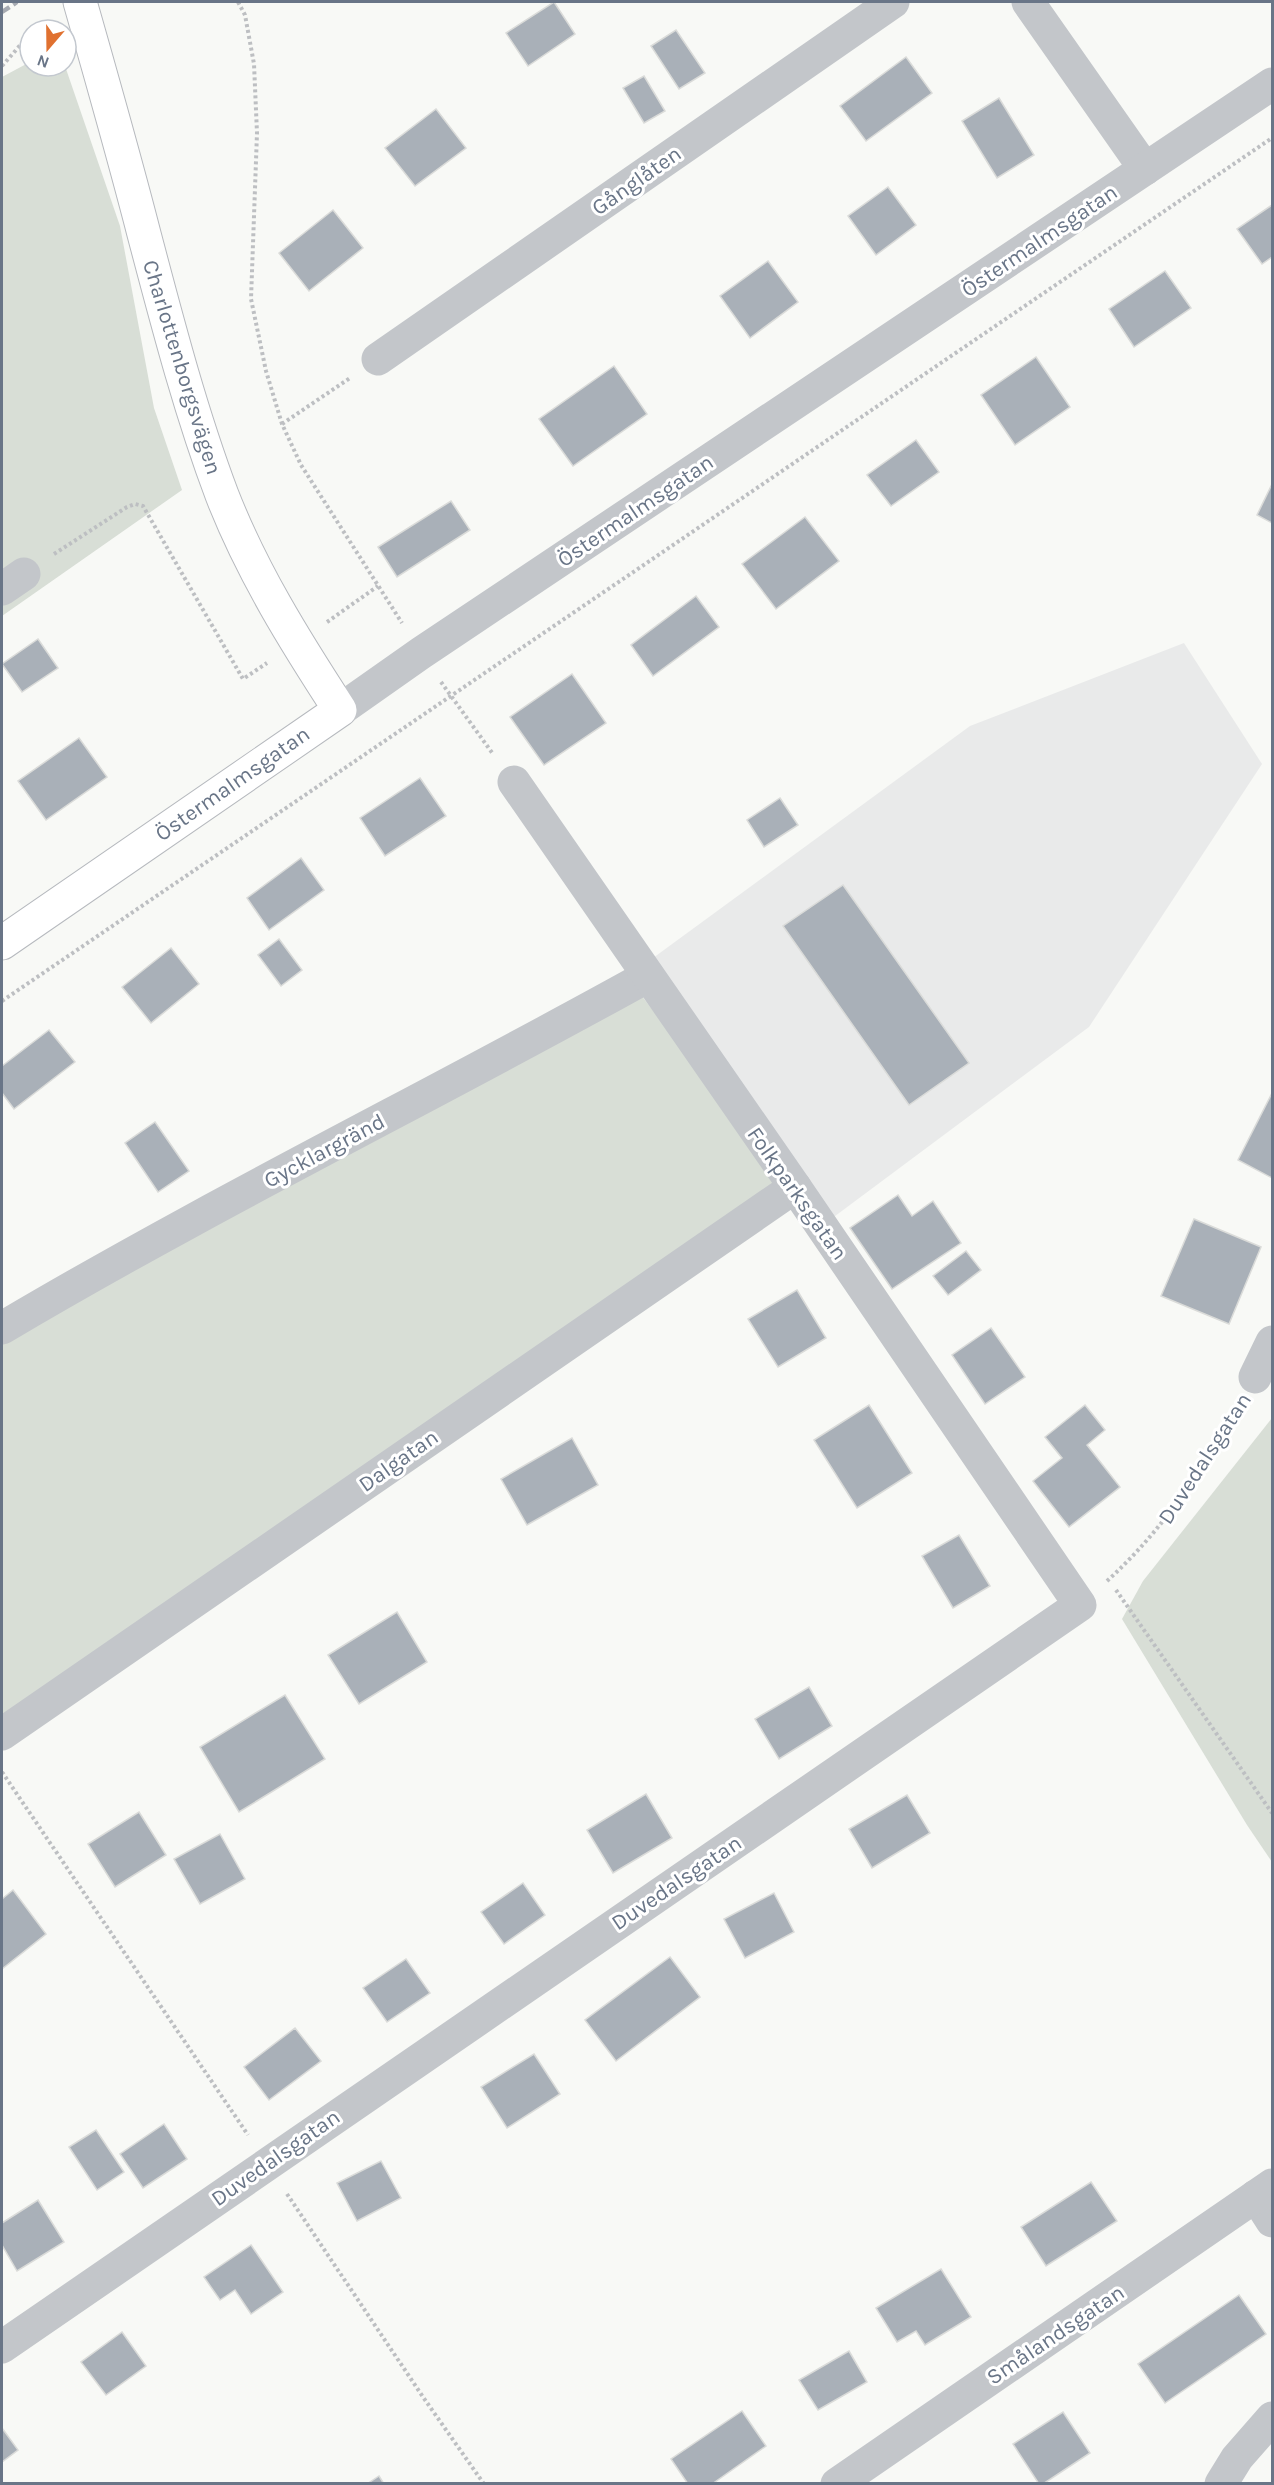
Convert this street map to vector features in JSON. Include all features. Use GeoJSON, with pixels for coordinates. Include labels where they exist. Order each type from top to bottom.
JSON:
{"type":"FeatureCollection","features":[{"type":"Feature","properties":{"kind":"main road","name":"Charlottenborgsvägen"},"geometry":{"type":"LineString","coordinates":[[80,2],[114,118],[164,310],[223,496],[259,576],[296,644],[340,710]]}},
{"type":"Feature","properties":{"kind":"main road","name":"Östermalmsgatan"},"geometry":{"type":"LineString","coordinates":[[2,944],[340,710]]}},
{"type":"Feature","properties":{"kind":"street","name":"Gånglåten"},"geometry":{"type":"LineString","coordinates":[[378,359],[893,2]]}},
{"type":"Feature","properties":{"kind":"street"},"geometry":{"type":"LineString","coordinates":[[1028,2],[1145,169]]}},
{"type":"Feature","properties":{"kind":"street","name":"Östermalmsgatan"},"geometry":{"type":"LineString","coordinates":[[340,710],[1272,84]]}},
{"type":"Feature","properties":{"kind":"street","name":"Folkparksgatan"},"geometry":{"type":"LineString","coordinates":[[514,782],[795,1187],[1080,1605]]}},
{"type":"Feature","properties":{"kind":"street","name":"Gycklargränd"},"geometry":{"type":"LineString","coordinates":[[2,1328],[113,1262],[530,1042],[648,976]]}},
{"type":"Feature","properties":{"kind":"street","name":"Dalgatan"},"geometry":{"type":"LineString","coordinates":[[2,1734],[795,1187]]}},
{"type":"Feature","properties":{"kind":"street","name":"Duvedalsgatan"},"geometry":{"type":"LineString","coordinates":[[1255,1377],[1272,1342]]}},
{"type":"Feature","properties":{"kind":"street","name":"Duvedalsgatan"},"geometry":{"type":"LineString","coordinates":[[2,2347],[1080,1605]]}},
{"type":"Feature","properties":{"kind":"street","name":"Smålandsgatan"},"geometry":{"type":"LineString","coordinates":[[837,2484],[1267,2201]]}},
{"type":"Feature","properties":{"kind":"street"},"geometry":{"type":"LineString","coordinates":[[1221,2484],[1237,2458],[1272,2418]]}},
{"type":"Feature","properties":{"kind":"path"},"geometry":{"type":"LineString","coordinates":[[238,2],[245,15],[255,75],[257,133],[251,299],[266,371],[282,424],[301,465],[378,586],[450,696],[514,782]]}},
{"type":"Feature","properties":{"kind":"path"},"geometry":{"type":"LineString","coordinates":[[2,66],[18,48]]}},
{"type":"Feature","properties":{"kind":"path"},"geometry":{"type":"LineString","coordinates":[[2,1001],[1272,138]]}},
{"type":"Feature","properties":{"kind":"path"},"geometry":{"type":"LineString","coordinates":[[282,424],[378,359]]}},
{"type":"Feature","properties":{"kind":"path"},"geometry":{"type":"LineString","coordinates":[[13,581],[107,518],[135,504],[143,506],[243,679],[378,586]]}},
{"type":"Feature","properties":{"kind":"path","name":"Duvedalsgatan"},"geometry":{"type":"LineString","coordinates":[[1080,1605],[1156,1531],[1181,1499],[1207,1461],[1255,1377]]}},
{"type":"Feature","properties":{"kind":"path"},"geometry":{"type":"LineString","coordinates":[[1108,1580],[1272,1810]]}},
{"type":"Feature","properties":{"kind":"path"},"geometry":{"type":"LineString","coordinates":[[2,1772],[484,2484]]}},
{"type":"Feature","properties":{"kind":"shaded area"},"geometry":{"type":"Polygon","coordinates":[[[18,68],[18,78],[69,78],[120,226],[154,408],[182,490],[2,616],[2,77],[18,68]]]}},
{"type":"Feature","properties":{"kind":"shaded area"},"geometry":{"type":"Polygon","coordinates":[[[1184,643],[1262,764],[1089,1027],[819,1228],[627,977],[970,726],[1184,643]]]}},
{"type":"Feature","properties":{"kind":"shaded area"},"geometry":{"type":"Polygon","coordinates":[[[627,977],[801,1201],[2,1744],[2,1341],[627,977]]]}},
{"type":"Feature","properties":{"kind":"shaded area"},"geometry":{"type":"Polygon","coordinates":[[[1272,1418],[1272,1862],[1247,1825],[1122,1619],[1143,1581],[1272,1418]]]}},
{"type":"Feature","properties":{"kind":"building"},"geometry":{"type":"Polygon","coordinates":[[[554,2],[575,34],[528,66],[506,33],[554,2]]]}},
{"type":"Feature","properties":{"kind":"building"},"geometry":{"type":"Polygon","coordinates":[[[676,30],[705,73],[679,89],[651,46],[676,30]]]}},
{"type":"Feature","properties":{"kind":"building"},"geometry":{"type":"Polygon","coordinates":[[[906,57],[932,93],[866,141],[840,106],[906,57]]]}},
{"type":"Feature","properties":{"kind":"building"},"geometry":{"type":"Polygon","coordinates":[[[644,76],[665,111],[644,123],[623,88],[644,76]]]}},
{"type":"Feature","properties":{"kind":"building"},"geometry":{"type":"Polygon","coordinates":[[[999,98],[1034,155],[997,178],[962,121],[999,98]]]}},
{"type":"Feature","properties":{"kind":"building"},"geometry":{"type":"Polygon","coordinates":[[[436,109],[466,148],[415,186],[385,148],[436,109]]]}},
{"type":"Feature","properties":{"kind":"building"},"geometry":{"type":"Polygon","coordinates":[[[888,187],[916,225],[876,255],[848,216],[888,187]]]}},
{"type":"Feature","properties":{"kind":"building"},"geometry":{"type":"Polygon","coordinates":[[[1272,205],[1272,257],[1262,264],[1237,229],[1272,205]]]}},
{"type":"Feature","properties":{"kind":"building"},"geometry":{"type":"Polygon","coordinates":[[[333,210],[363,248],[309,291],[279,253],[333,210]]]}},
{"type":"Feature","properties":{"kind":"building"},"geometry":{"type":"Polygon","coordinates":[[[768,261],[798,302],[750,338],[720,296],[768,261]]]}},
{"type":"Feature","properties":{"kind":"building"},"geometry":{"type":"Polygon","coordinates":[[[1165,271],[1191,308],[1134,347],[1109,309],[1165,271]]]}},
{"type":"Feature","properties":{"kind":"building"},"geometry":{"type":"Polygon","coordinates":[[[1036,357],[1070,407],[1015,445],[981,395],[1036,357]]]}},
{"type":"Feature","properties":{"kind":"building"},"geometry":{"type":"Polygon","coordinates":[[[614,366],[647,414],[573,466],[539,419],[614,366]]]}},
{"type":"Feature","properties":{"kind":"building"},"geometry":{"type":"Polygon","coordinates":[[[916,440],[939,472],[891,506],[867,475],[916,440]]]}},
{"type":"Feature","properties":{"kind":"building"},"geometry":{"type":"Polygon","coordinates":[[[1272,484],[1272,523],[1257,515],[1272,484]]]}},
{"type":"Feature","properties":{"kind":"building"},"geometry":{"type":"Polygon","coordinates":[[[451,501],[470,530],[397,577],[378,547],[451,501]]]}},
{"type":"Feature","properties":{"kind":"building"},"geometry":{"type":"Polygon","coordinates":[[[805,517],[839,561],[776,609],[742,564],[805,517]]]}},
{"type":"Feature","properties":{"kind":"building"},"geometry":{"type":"Polygon","coordinates":[[[696,596],[719,627],[653,676],[631,645],[696,596]]]}},
{"type":"Feature","properties":{"kind":"building"},"geometry":{"type":"Polygon","coordinates":[[[38,639],[58,668],[22,692],[2,664],[38,639]]]}},
{"type":"Feature","properties":{"kind":"building"},"geometry":{"type":"Polygon","coordinates":[[[572,674],[606,723],[544,765],[510,717],[572,674]]]}},
{"type":"Feature","properties":{"kind":"building"},"geometry":{"type":"Polygon","coordinates":[[[79,738],[107,777],[46,820],[18,781],[79,738]]]}},
{"type":"Feature","properties":{"kind":"building"},"geometry":{"type":"Polygon","coordinates":[[[420,778],[446,816],[385,856],[360,818],[420,778]]]}},
{"type":"Feature","properties":{"kind":"building"},"geometry":{"type":"Polygon","coordinates":[[[780,798],[798,825],[764,847],[747,820],[780,798]]]}},
{"type":"Feature","properties":{"kind":"building"},"geometry":{"type":"Polygon","coordinates":[[[301,858],[324,890],[269,930],[247,898],[301,858]]]}},
{"type":"Feature","properties":{"kind":"building"},"geometry":{"type":"Polygon","coordinates":[[[843,885],[969,1063],[909,1105],[783,926],[843,885]]]}},
{"type":"Feature","properties":{"kind":"building"},"geometry":{"type":"Polygon","coordinates":[[[279,939],[302,970],[281,986],[258,955],[279,939]]]}},
{"type":"Feature","properties":{"kind":"building"},"geometry":{"type":"Polygon","coordinates":[[[171,948],[199,984],[151,1023],[122,987],[171,948]]]}},
{"type":"Feature","properties":{"kind":"building"},"geometry":{"type":"Polygon","coordinates":[[[49,1030],[75,1062],[14,1109],[2,1093],[2,1066],[49,1030]]]}},
{"type":"Feature","properties":{"kind":"building"},"geometry":{"type":"Polygon","coordinates":[[[1272,1093],[1272,1178],[1238,1160],[1272,1093]]]}},
{"type":"Feature","properties":{"kind":"building"},"geometry":{"type":"Polygon","coordinates":[[[155,1122],[189,1171],[158,1192],[125,1143],[155,1122]]]}},
{"type":"Feature","properties":{"kind":"building"},"geometry":{"type":"Polygon","coordinates":[[[898,1195],[912,1216],[933,1201],[961,1243],[892,1289],[850,1228],[898,1195]]]}},
{"type":"Feature","properties":{"kind":"building"},"geometry":{"type":"Polygon","coordinates":[[[1194,1219],[1261,1247],[1229,1324],[1161,1296],[1194,1219]]]}},
{"type":"Feature","properties":{"kind":"building"},"geometry":{"type":"Polygon","coordinates":[[[966,1251],[981,1270],[948,1295],[933,1276],[966,1251]]]}},
{"type":"Feature","properties":{"kind":"building"},"geometry":{"type":"Polygon","coordinates":[[[797,1290],[826,1338],[778,1367],[748,1319],[797,1290]]]}},
{"type":"Feature","properties":{"kind":"building"},"geometry":{"type":"Polygon","coordinates":[[[991,1328],[1025,1377],[985,1404],[952,1355],[991,1328]]]}},
{"type":"Feature","properties":{"kind":"building"},"geometry":{"type":"Polygon","coordinates":[[[869,1405],[912,1473],[857,1508],[814,1440],[869,1405]]]}},
{"type":"Feature","properties":{"kind":"building"},"geometry":{"type":"Polygon","coordinates":[[[1085,1405],[1105,1430],[1087,1445],[1120,1487],[1069,1527],[1033,1481],[1062,1458],[1045,1437],[1085,1405]]]}},
{"type":"Feature","properties":{"kind":"building"},"geometry":{"type":"Polygon","coordinates":[[[572,1438],[598,1485],[527,1525],[501,1479],[572,1438]]]}},
{"type":"Feature","properties":{"kind":"building"},"geometry":{"type":"Polygon","coordinates":[[[959,1535],[990,1586],[953,1608],[922,1556],[959,1535]]]}},
{"type":"Feature","properties":{"kind":"building"},"geometry":{"type":"Polygon","coordinates":[[[397,1612],[427,1662],[359,1704],[328,1655],[397,1612]]]}},
{"type":"Feature","properties":{"kind":"building"},"geometry":{"type":"Polygon","coordinates":[[[809,1687],[832,1726],[779,1759],[755,1719],[809,1687]]]}},
{"type":"Feature","properties":{"kind":"building"},"geometry":{"type":"Polygon","coordinates":[[[285,1695],[325,1759],[239,1812],[200,1747],[285,1695]]]}},
{"type":"Feature","properties":{"kind":"building"},"geometry":{"type":"Polygon","coordinates":[[[646,1794],[672,1838],[613,1873],[587,1830],[646,1794]]]}},
{"type":"Feature","properties":{"kind":"building"},"geometry":{"type":"Polygon","coordinates":[[[907,1795],[930,1833],[872,1868],[849,1829],[907,1795]]]}},
{"type":"Feature","properties":{"kind":"building"},"geometry":{"type":"Polygon","coordinates":[[[139,1812],[166,1855],[115,1887],[88,1844],[139,1812]]]}},
{"type":"Feature","properties":{"kind":"building"},"geometry":{"type":"Polygon","coordinates":[[[220,1834],[245,1879],[200,1904],[174,1859],[220,1834]]]}},
{"type":"Feature","properties":{"kind":"building"},"geometry":{"type":"Polygon","coordinates":[[[523,1883],[545,1915],[504,1944],[481,1912],[523,1883]]]}},
{"type":"Feature","properties":{"kind":"building"},"geometry":{"type":"Polygon","coordinates":[[[13,1890],[46,1934],[2,1969],[2,1899],[13,1890]]]}},
{"type":"Feature","properties":{"kind":"building"},"geometry":{"type":"Polygon","coordinates":[[[774,1893],[794,1932],[745,1958],[724,1919],[774,1893]]]}},
{"type":"Feature","properties":{"kind":"building"},"geometry":{"type":"Polygon","coordinates":[[[670,1957],[700,1997],[616,2061],[585,2020],[670,1957]]]}},
{"type":"Feature","properties":{"kind":"building"},"geometry":{"type":"Polygon","coordinates":[[[406,1959],[430,1993],[387,2022],[363,1988],[406,1959]]]}},
{"type":"Feature","properties":{"kind":"building"},"geometry":{"type":"Polygon","coordinates":[[[295,2028],[321,2061],[269,2100],[244,2067],[295,2028]]]}},
{"type":"Feature","properties":{"kind":"building"},"geometry":{"type":"Polygon","coordinates":[[[534,2054],[560,2094],[507,2128],[481,2087],[534,2054]]]}},
{"type":"Feature","properties":{"kind":"building"},"geometry":{"type":"Polygon","coordinates":[[[164,2124],[187,2159],[143,2188],[120,2154],[164,2124]]]}},
{"type":"Feature","properties":{"kind":"building"},"geometry":{"type":"Polygon","coordinates":[[[96,2130],[124,2172],[97,2190],[69,2147],[96,2130]]]}},
{"type":"Feature","properties":{"kind":"building"},"geometry":{"type":"Polygon","coordinates":[[[381,2161],[401,2198],[357,2221],[337,2183],[381,2161]]]}},
{"type":"Feature","properties":{"kind":"building"},"geometry":{"type":"Polygon","coordinates":[[[1091,2182],[1117,2221],[1046,2266],[1021,2227],[1091,2182]]]}},
{"type":"Feature","properties":{"kind":"building"},"geometry":{"type":"Polygon","coordinates":[[[38,2200],[64,2242],[17,2271],[2,2245],[2,2223],[38,2200]]]}},
{"type":"Feature","properties":{"kind":"building"},"geometry":{"type":"Polygon","coordinates":[[[251,2245],[283,2292],[251,2314],[235,2290],[220,2300],[204,2277],[251,2245]]]}},
{"type":"Feature","properties":{"kind":"building"},"geometry":{"type":"Polygon","coordinates":[[[941,2269],[971,2317],[925,2345],[916,2331],[897,2342],[876,2308],[941,2269]]]}},
{"type":"Feature","properties":{"kind":"building"},"geometry":{"type":"Polygon","coordinates":[[[1239,2295],[1266,2334],[1165,2403],[1138,2364],[1239,2295]]]}},
{"type":"Feature","properties":{"kind":"building"},"geometry":{"type":"Polygon","coordinates":[[[122,2332],[146,2366],[106,2395],[81,2362],[122,2332]]]}},
{"type":"Feature","properties":{"kind":"building"},"geometry":{"type":"Polygon","coordinates":[[[849,2351],[867,2382],[818,2410],[799,2380],[849,2351]]]}},
{"type":"Feature","properties":{"kind":"building"},"geometry":{"type":"Polygon","coordinates":[[[742,2411],[766,2446],[712,2484],[688,2484],[671,2459],[742,2411]]]}},
{"type":"Feature","properties":{"kind":"building"},"geometry":{"type":"Polygon","coordinates":[[[1063,2412],[1090,2453],[1043,2484],[1039,2484],[1013,2444],[1063,2412]]]}},
{"type":"Feature","properties":{"kind":"building"},"geometry":{"type":"Polygon","coordinates":[[[2,2428],[18,2450],[2,2462],[2,2428]]]}},
{"type":"Feature","properties":{"kind":"building"},"geometry":{"type":"Polygon","coordinates":[[[379,2476],[384,2484],[367,2484],[379,2476]]]}},
{"type":"Feature","properties":{"kind":"railway"},"geometry":{"type":"LineString","coordinates":[[2,12],[17,2]]}}]}
